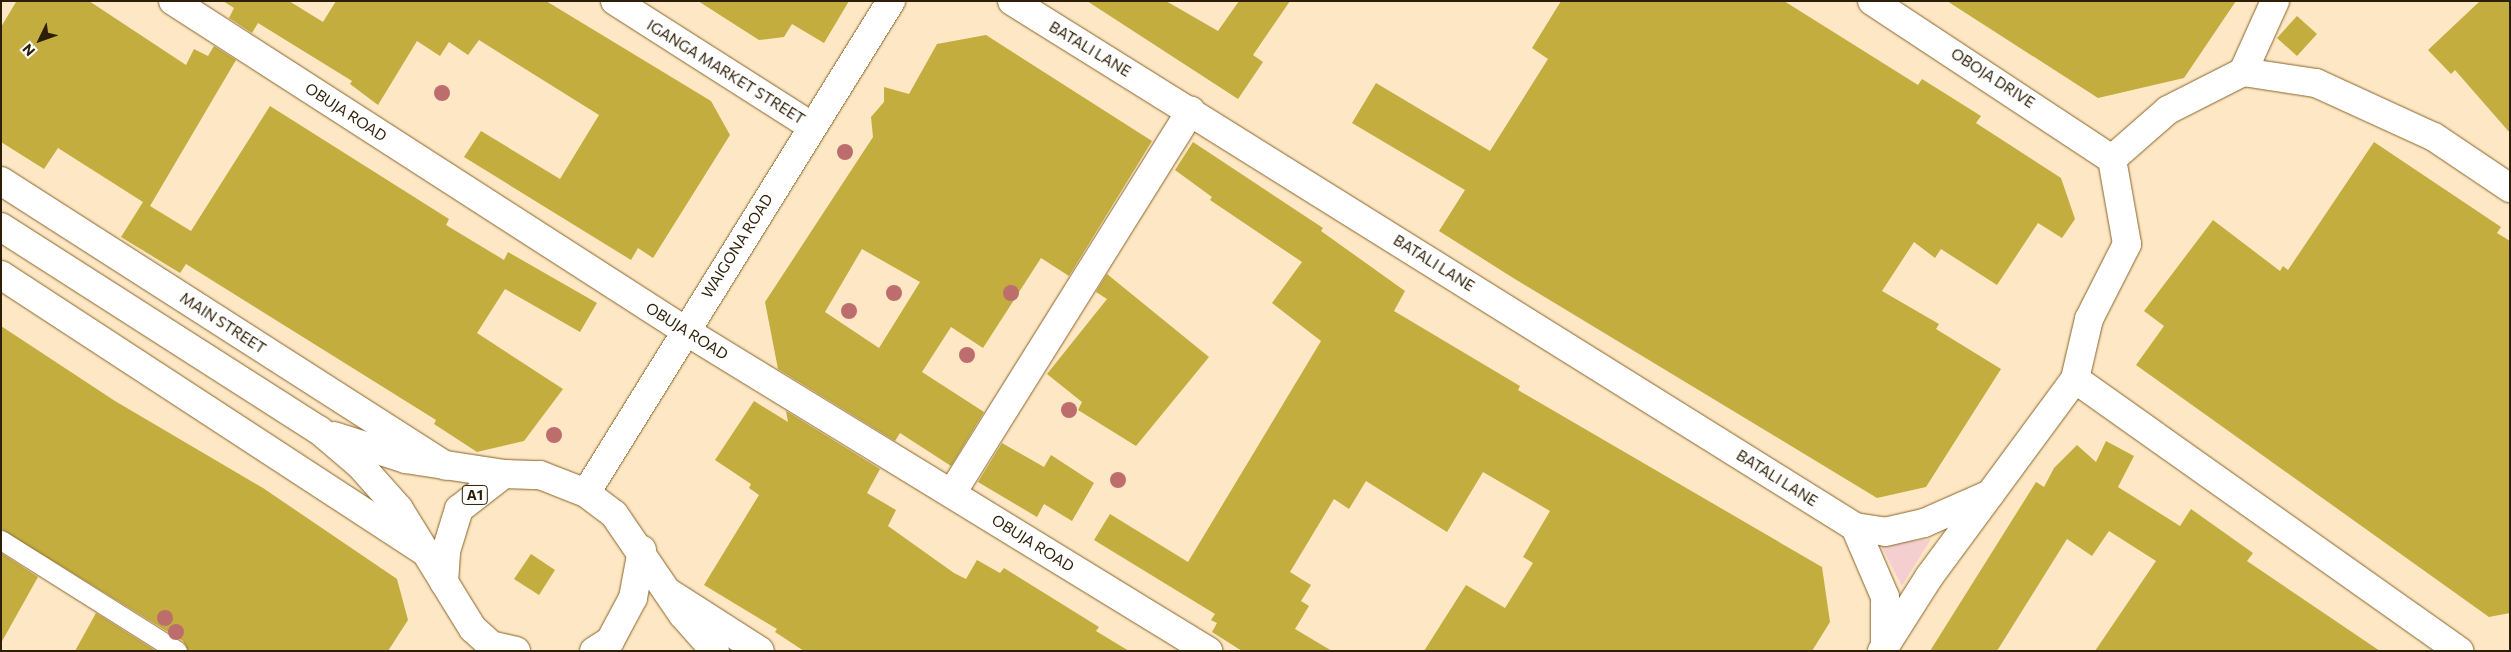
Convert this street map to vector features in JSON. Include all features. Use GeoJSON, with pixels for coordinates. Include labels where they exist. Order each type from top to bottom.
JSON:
{"type":"FeatureCollection","features":[{"type":"Feature","properties":{"kind":"street","name":"OBUJA ROAD"},"geometry":{"type":"LineString","coordinates":[[173,1],[684,330],[1208,651]]}},
{"type":"Feature","properties":{"kind":"street","name":"IGANGA MARKET STREET"},"geometry":{"type":"LineString","coordinates":[[615,1],[811,126]]}},
{"type":"Feature","properties":{"kind":"street","name":"WAIGONA ROAD"},"geometry":{"type":"LineString","coordinates":[[586,493],[684,330],[891,1]]}},
{"type":"Feature","properties":{"kind":"street","name":"BATALI LANE"},"geometry":{"type":"LineString","coordinates":[[1012,1],[1191,110],[1855,527],[1884,532],[1924,524],[1990,494]]}},
{"type":"Feature","properties":{"kind":"street","name":"OBOJA DRIVE"},"geometry":{"type":"LineString","coordinates":[[1872,1],[2112,159]]}},
{"type":"Feature","properties":{"kind":"street"},"geometry":{"type":"LineString","coordinates":[[2243,72],[2275,1]]}},
{"type":"Feature","properties":{"kind":"street"},"geometry":{"type":"LineString","coordinates":[[1883,649],[1990,494],[2075,379],[2089,319],[2127,244],[2112,159],[2168,110],[2243,72],[2316,83],[2434,137],[2510,188]]}},
{"type":"Feature","properties":{"kind":"street"},"geometry":{"type":"LineString","coordinates":[[952,493],[1191,110]]}},
{"type":"Feature","properties":{"kind":"street","name":"MAIN STREET"},"geometry":{"type":"LineString","coordinates":[[1,180],[446,466]]}},
{"type":"Feature","properties":{"kind":"street","name":"MAIN STREET"},"geometry":{"type":"LineString","coordinates":[[1,228],[319,430],[360,466],[399,509],[422,550],[444,582],[457,609],[498,649]]}},
{"type":"Feature","properties":{"kind":"street","name":"MAIN STREET"},"geometry":{"type":"LineString","coordinates":[[1,275],[422,550]]}},
{"type":"Feature","properties":{"kind":"street"},"geometry":{"type":"LineString","coordinates":[[2075,379],[2459,651]]}},
{"type":"Feature","properties":{"kind":"street","name":"MAIN STREET"},"geometry":{"type":"LineString","coordinates":[[319,430],[356,444],[446,466],[504,474],[540,475],[586,493],[614,514],[642,550],[668,592],[715,651]]}},
{"type":"Feature","properties":{"kind":"street","name":"MAIN STREET"},"geometry":{"type":"LineString","coordinates":[[444,582],[446,551],[459,509],[504,474]]}},
{"type":"Feature","properties":{"kind":"street"},"geometry":{"type":"LineString","coordinates":[[1855,527],[1886,598],[1883,649]]}},
{"type":"Feature","properties":{"kind":"street"},"geometry":{"type":"LineString","coordinates":[[594,651],[610,641],[633,598],[642,550]]}},
{"type":"Feature","properties":{"kind":"street","name":"MAIN STREET"},"geometry":{"type":"LineString","coordinates":[[668,592],[760,651]]}},
{"type":"Feature","properties":{"kind":"lane"},"geometry":{"type":"LineString","coordinates":[[1,540],[177,651]]}},
{"type":"Feature","properties":{"kind":"shaded area"},"geometry":{"type":"Polygon","coordinates":[[[1931,539],[1902,586],[1880,544],[1931,539]]]}},
{"type":"Feature","properties":{"kind":"building"},"geometry":{"type":"Polygon","coordinates":[[[89,1],[186,65],[194,49],[208,56],[214,46],[236,60],[150,206],[191,231],[270,106],[449,219],[446,225],[504,260],[508,252],[597,303],[580,332],[505,289],[477,333],[563,389],[524,441],[477,452],[434,424],[436,420],[186,264],[180,273],[121,237],[143,202],[58,148],[44,169],[1,142],[1,27],[16,2],[89,1]]]}},
{"type":"Feature","properties":{"kind":"building"},"geometry":{"type":"Polygon","coordinates":[[[223,1],[289,1],[323,22],[336,1],[546,1],[711,101],[730,135],[653,258],[638,248],[631,260],[464,157],[481,131],[560,179],[599,115],[479,40],[468,55],[449,42],[440,56],[417,41],[378,105],[350,84],[352,81],[258,23],[252,33],[229,18],[234,8],[223,1]]]}},
{"type":"Feature","properties":{"kind":"building"},"geometry":{"type":"Polygon","coordinates":[[[698,1],[849,1],[824,43],[792,24],[784,37],[759,40],[698,1]]]}},
{"type":"Feature","properties":{"kind":"building"},"geometry":{"type":"Polygon","coordinates":[[[1087,1],[1166,1],[1218,31],[1239,1],[1290,1],[1253,55],[1263,62],[1238,99],[1087,1]]]}},
{"type":"Feature","properties":{"kind":"building"},"geometry":{"type":"Polygon","coordinates":[[[1561,1],[1784,1],[1918,85],[1922,79],[1981,116],[1976,123],[2061,178],[2075,219],[2062,238],[2038,223],[1997,285],[1941,249],[1935,258],[1914,242],[1882,291],[1939,324],[1936,329],[2001,369],[1926,487],[1877,498],[1439,231],[1465,190],[1352,123],[1376,83],[1490,151],[1548,59],[1532,48],[1561,1]]]}},
{"type":"Feature","properties":{"kind":"building"},"geometry":{"type":"Polygon","coordinates":[[[1947,1],[2236,1],[2184,78],[2098,98],[1947,1]]]}},
{"type":"Feature","properties":{"kind":"building"},"geometry":{"type":"Polygon","coordinates":[[[2480,1],[2510,1],[2510,133],[2455,70],[2451,74],[2428,50],[2480,1]]]}},
{"type":"Feature","properties":{"kind":"building"},"geometry":{"type":"Polygon","coordinates":[[[2297,16],[2317,34],[2297,56],[2277,38],[2297,16]]]}},
{"type":"Feature","properties":{"kind":"building"},"geometry":{"type":"Polygon","coordinates":[[[986,35],[1152,141],[1069,276],[1041,258],[983,348],[951,327],[922,372],[984,412],[951,466],[900,433],[895,441],[778,369],[765,302],[873,137],[871,117],[884,102],[884,87],[909,94],[937,44],[986,35]],[[862,249],[825,312],[879,348],[920,282],[862,249]]]}},
{"type":"Feature","properties":{"kind":"building"},"geometry":{"type":"Polygon","coordinates":[[[1193,142],[1323,228],[1321,231],[1405,291],[1394,311],[1520,386],[1518,390],[1822,567],[1830,622],[1812,651],[1424,651],[1466,585],[1505,608],[1533,563],[1523,557],[1550,511],[1483,472],[1447,532],[1366,481],[1349,509],[1334,499],[1290,572],[1311,585],[1301,601],[1309,606],[1295,629],[1332,651],[1242,651],[1212,632],[1217,623],[1211,620],[1215,614],[1094,540],[1110,514],[1188,562],[1321,341],[1272,303],[1302,262],[1210,200],[1212,197],[1175,170],[1193,142]]]}},
{"type":"Feature","properties":{"kind":"building"},"geometry":{"type":"Polygon","coordinates":[[[2374,142],[2501,227],[2497,233],[2510,241],[2510,613],[2489,617],[2136,365],[2164,326],[2144,311],[2213,220],[2280,271],[2283,266],[2288,270],[2374,142]]]}},
{"type":"Feature","properties":{"kind":"building"},"geometry":{"type":"Polygon","coordinates":[[[1107,274],[1209,357],[1136,446],[1078,410],[1082,402],[1047,374],[1107,299],[1096,292],[1107,274]]]}},
{"type":"Feature","properties":{"kind":"building"},"geometry":{"type":"Polygon","coordinates":[[[1,326],[115,401],[263,488],[397,579],[408,620],[388,651],[188,651],[183,641],[1,529],[1,326]]]}},
{"type":"Feature","properties":{"kind":"building"},"geometry":{"type":"Polygon","coordinates":[[[754,401],[788,422],[786,411],[880,469],[867,493],[896,510],[888,526],[954,573],[966,579],[977,560],[1000,573],[1004,568],[1099,627],[1096,631],[1129,651],[804,651],[775,632],[777,629],[704,585],[759,495],[749,488],[751,484],[715,460],[754,401]]]}},
{"type":"Feature","properties":{"kind":"building"},"geometry":{"type":"Polygon","coordinates":[[[2106,441],[2134,456],[2118,487],[2180,526],[2191,509],[2253,553],[2247,561],[2380,651],[2095,651],[2156,561],[2109,531],[2092,556],[2067,539],[1997,651],[1930,651],[2036,482],[2044,487],[2054,468],[2077,445],[2096,462],[2106,441]]]}},
{"type":"Feature","properties":{"kind":"building"},"geometry":{"type":"Polygon","coordinates":[[[1002,443],[1044,467],[1051,455],[1094,483],[1072,521],[1044,504],[1037,517],[978,482],[1002,443]]]}},
{"type":"Feature","properties":{"kind":"building"},"geometry":{"type":"Polygon","coordinates":[[[1,553],[38,577],[1,643],[1,553]]]}},
{"type":"Feature","properties":{"kind":"building"},"geometry":{"type":"Polygon","coordinates":[[[531,554],[555,570],[539,595],[514,579],[531,554]]]}},
{"type":"Feature","properties":{"kind":"building"},"geometry":{"type":"Polygon","coordinates":[[[96,613],[156,651],[75,651],[96,613]]]}}]}
